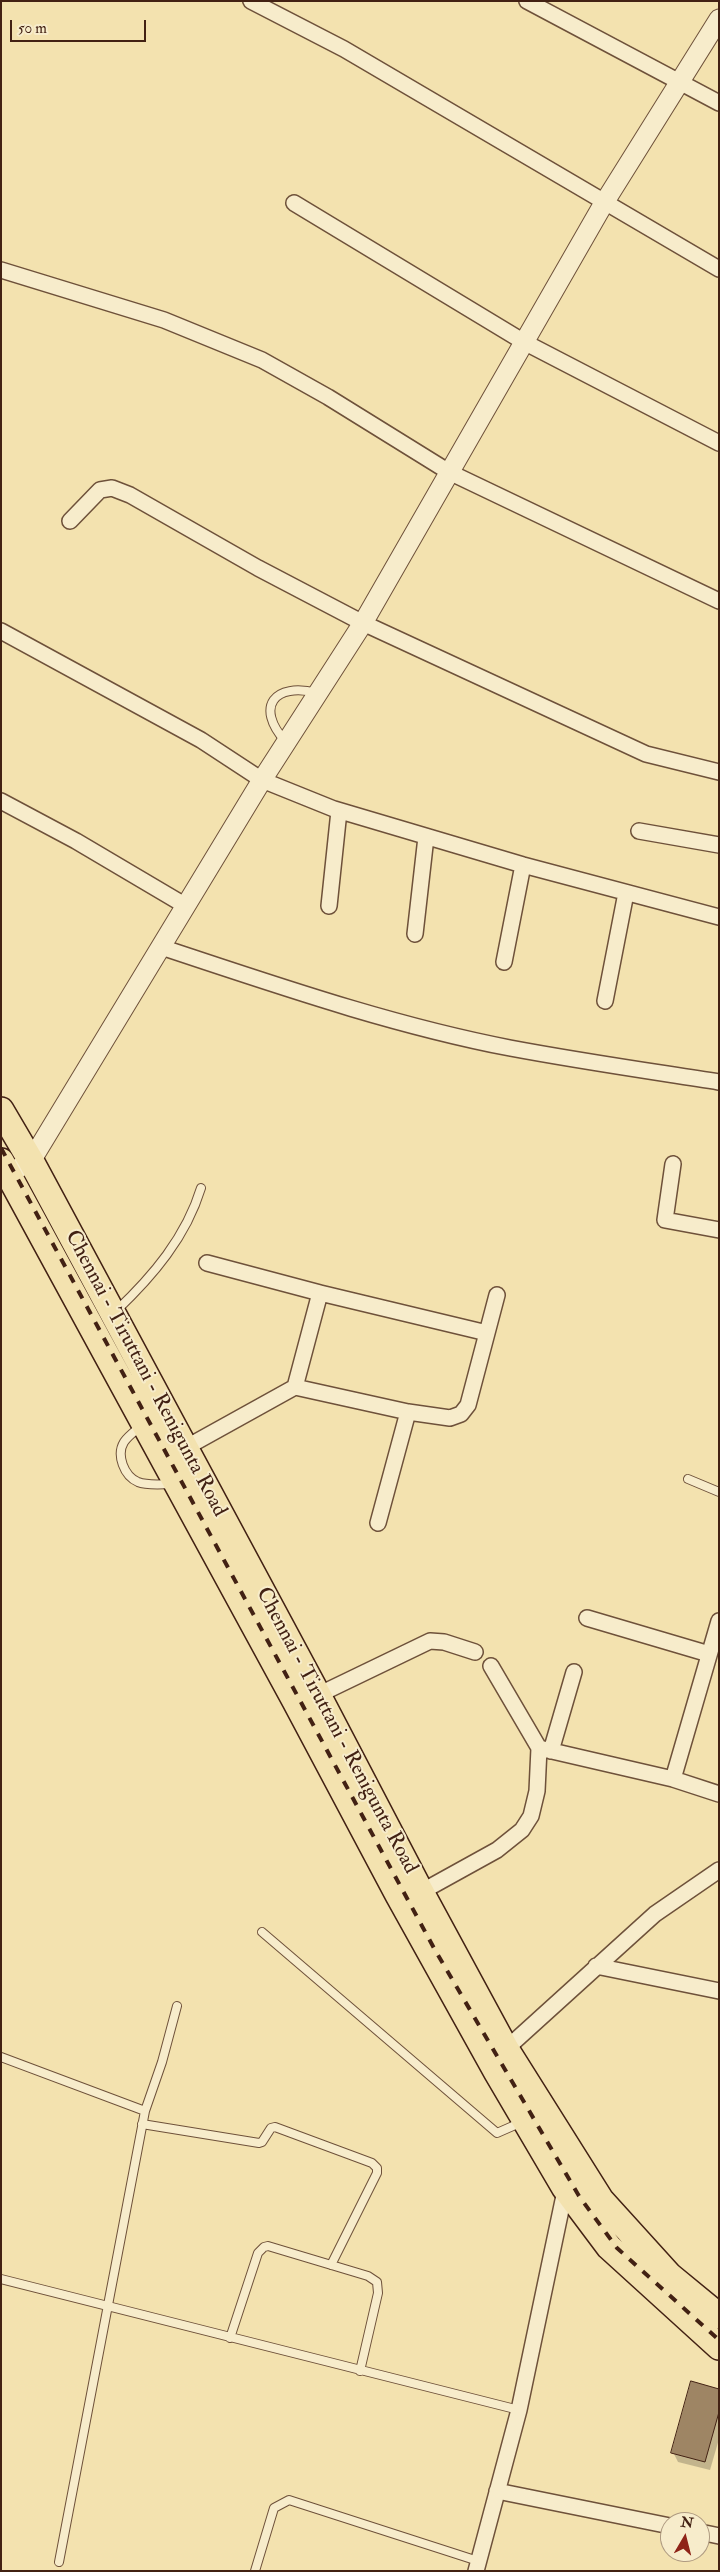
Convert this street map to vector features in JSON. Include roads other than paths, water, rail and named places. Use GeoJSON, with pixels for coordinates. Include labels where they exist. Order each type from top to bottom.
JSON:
{"type":"FeatureCollection","features":[{"type":"Feature","properties":{"kind":"highway","name":"Chennai - Tiruttani - Renigunta Road"},"geometry":{"type":"LineString","coordinates":[[1,1110],[31,1161],[318,1695],[420,1892],[506,2048],[601,2200],[669,2275],[719,2316]]}},
{"type":"Feature","properties":{"kind":"highway","name":"Chennai - Tiruttani - Renigunta Road"},"geometry":{"type":"LineString","coordinates":[[5,1168],[398,1895],[564,2187],[608,2247],[719,2347]]}},
{"type":"Feature","properties":{"kind":"street"},"geometry":{"type":"LineString","coordinates":[[251,1],[344,49],[719,269]]}},
{"type":"Feature","properties":{"kind":"street"},"geometry":{"type":"LineString","coordinates":[[528,1],[719,103]]}},
{"type":"Feature","properties":{"kind":"street"},"geometry":{"type":"LineString","coordinates":[[5,1168],[31,1161],[262,780],[363,623],[604,203],[719,18]]}},
{"type":"Feature","properties":{"kind":"street"},"geometry":{"type":"LineString","coordinates":[[294,203],[524,342],[719,443]]}},
{"type":"Feature","properties":{"kind":"street"},"geometry":{"type":"LineString","coordinates":[[1,270],[164,320],[262,360],[328,397],[448,472],[719,601]]}},
{"type":"Feature","properties":{"kind":"street"},"geometry":{"type":"LineString","coordinates":[[70,521],[100,490],[112,488],[130,495],[258,568],[363,623],[646,754],[719,772]]}},
{"type":"Feature","properties":{"kind":"street"},"geometry":{"type":"LineString","coordinates":[[1,631],[201,740],[262,780],[339,811],[523,865],[719,917]]}},
{"type":"Feature","properties":{"kind":"street"},"geometry":{"type":"LineString","coordinates":[[1,801],[76,841],[186,906]]}},
{"type":"Feature","properties":{"kind":"street"},"geometry":{"type":"LineString","coordinates":[[329,906],[339,811]]}},
{"type":"Feature","properties":{"kind":"street"},"geometry":{"type":"LineString","coordinates":[[639,831],[719,845]]}},
{"type":"Feature","properties":{"kind":"street"},"geometry":{"type":"LineString","coordinates":[[415,934],[426,837]]}},
{"type":"Feature","properties":{"kind":"street"},"geometry":{"type":"LineString","coordinates":[[504,962],[523,865]]}},
{"type":"Feature","properties":{"kind":"street"},"geometry":{"type":"LineString","coordinates":[[605,1001],[626,892]]}},
{"type":"Feature","properties":{"kind":"street"},"geometry":{"type":"LineString","coordinates":[[161,947],[297,992],[402,1023],[509,1048],[719,1082]]}},
{"type":"Feature","properties":{"kind":"street"},"geometry":{"type":"LineString","coordinates":[[673,1164],[665,1220],[719,1230]]}},
{"type":"Feature","properties":{"kind":"street"},"geometry":{"type":"LineString","coordinates":[[207,1263],[320,1293],[487,1333]]}},
{"type":"Feature","properties":{"kind":"street"},"geometry":{"type":"LineString","coordinates":[[296,1387],[320,1293]]}},
{"type":"Feature","properties":{"kind":"street"},"geometry":{"type":"LineString","coordinates":[[185,1448],[296,1387],[408,1412],[450,1418],[461,1414],[468,1405],[497,1294]]}},
{"type":"Feature","properties":{"kind":"street"},"geometry":{"type":"LineString","coordinates":[[378,1523],[408,1412]]}},
{"type":"Feature","properties":{"kind":"street"},"geometry":{"type":"LineString","coordinates":[[587,1618],[710,1654]]}},
{"type":"Feature","properties":{"kind":"street"},"geometry":{"type":"LineString","coordinates":[[673,1779],[719,1621]]}},
{"type":"Feature","properties":{"kind":"street"},"geometry":{"type":"LineString","coordinates":[[318,1695],[430,1641],[444,1642],[475,1652]]}},
{"type":"Feature","properties":{"kind":"street"},"geometry":{"type":"LineString","coordinates":[[491,1666],[545,1750],[673,1779],[719,1794]]}},
{"type":"Feature","properties":{"kind":"street"},"geometry":{"type":"LineString","coordinates":[[420,1892],[497,1850],[522,1830],[531,1816],[535,1804],[545,1750],[574,1672]]}},
{"type":"Feature","properties":{"kind":"street"},"geometry":{"type":"LineString","coordinates":[[506,2048],[655,1914],[719,1870]]}},
{"type":"Feature","properties":{"kind":"street"},"geometry":{"type":"LineString","coordinates":[[596,1966],[719,1991]]}},
{"type":"Feature","properties":{"kind":"street"},"geometry":{"type":"LineString","coordinates":[[477,2566],[519,2410],[564,2187],[585,2173]]}},
{"type":"Feature","properties":{"kind":"street"},"geometry":{"type":"LineString","coordinates":[[497,2491],[660,2524]]}},
{"type":"Feature","properties":{"kind":"lane"},"geometry":{"type":"LineString","coordinates":[[286,743],[273,727],[270,720],[278,695],[284,691],[297,689],[318,693]]}},
{"type":"Feature","properties":{"kind":"lane"},"geometry":{"type":"LineString","coordinates":[[113,1314],[167,1256],[193,1213],[201,1188]]}},
{"type":"Feature","properties":{"kind":"lane"},"geometry":{"type":"LineString","coordinates":[[144,1423],[124,1442],[120,1455],[124,1468],[132,1479],[139,1483],[177,1484]]}},
{"type":"Feature","properties":{"kind":"lane"},"geometry":{"type":"LineString","coordinates":[[688,1479],[719,1492]]}},
{"type":"Feature","properties":{"kind":"lane"},"geometry":{"type":"LineString","coordinates":[[262,1932],[497,2133],[526,2120]]}},
{"type":"Feature","properties":{"kind":"lane"},"geometry":{"type":"LineString","coordinates":[[59,2562],[109,2307],[144,2111],[162,2062],[177,2006]]}},
{"type":"Feature","properties":{"kind":"lane"},"geometry":{"type":"LineString","coordinates":[[1,2057],[144,2111]]}},
{"type":"Feature","properties":{"kind":"lane"},"geometry":{"type":"LineString","coordinates":[[142,2124],[259,2143],[262,2142],[271,2128],[275,2127],[372,2163],[377,2168],[378,2173],[330,2265]]}},
{"type":"Feature","properties":{"kind":"lane"},"geometry":{"type":"LineString","coordinates":[[230,2338],[261,2249],[268,2246],[368,2276],[377,2282],[378,2286],[360,2371]]}},
{"type":"Feature","properties":{"kind":"lane"},"geometry":{"type":"LineString","coordinates":[[1,2279],[519,2410]]}},
{"type":"Feature","properties":{"kind":"lane"},"geometry":{"type":"LineString","coordinates":[[255,2571],[274,2508],[289,2500],[477,2566]]}},
{"type":"Feature","properties":{"kind":"railway"},"geometry":{"type":"LineString","coordinates":[[1,1148],[435,1950],[579,2196],[617,2248],[719,2340]]}}]}
